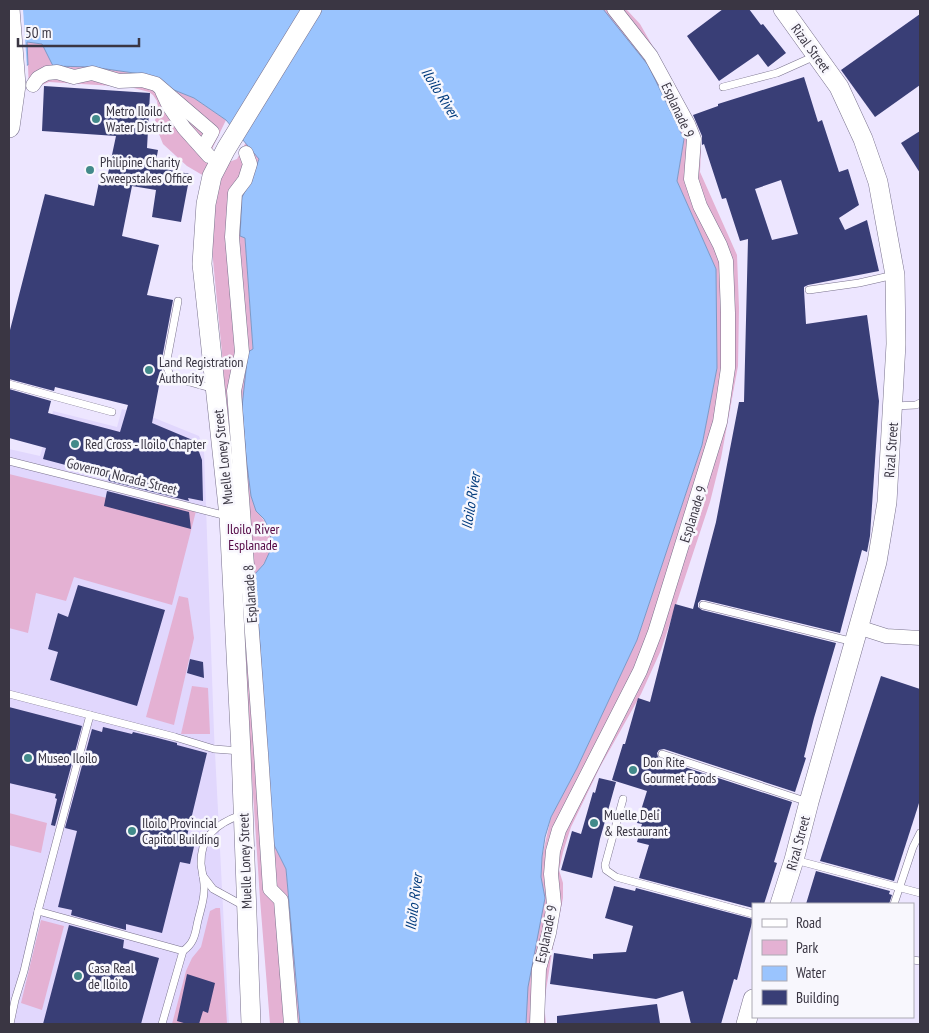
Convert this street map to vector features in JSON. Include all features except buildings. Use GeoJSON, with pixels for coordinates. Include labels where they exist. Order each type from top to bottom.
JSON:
{"type":"FeatureCollection","features":[{"type":"Feature","properties":{"kind":"main road"},"geometry":{"type":"LineString","coordinates":[[9,9],[24,85],[9,127]]}},
{"type":"Feature","properties":{"kind":"main road","name":"Muelle Loney Street"},"geometry":{"type":"LineString","coordinates":[[251,1024],[230,516],[202,264],[208,195],[212,176],[226,149],[312,9]]}},
{"type":"Feature","properties":{"kind":"main road","name":"Rizal Street"},"geometry":{"type":"LineString","coordinates":[[780,903],[877,562],[886,510],[894,406],[896,344],[895,275],[878,182],[863,139],[839,87],[783,9]]}},
{"type":"Feature","properties":{"kind":"main road"},"geometry":{"type":"LineString","coordinates":[[746,1024],[752,1003]]}},
{"type":"Feature","properties":{"kind":"street","name":"Esplanade 9"},"geometry":{"type":"LineString","coordinates":[[536,1024],[539,970],[549,933],[554,904],[551,874],[553,851],[559,830],[640,670],[656,632],[720,422],[728,368],[726,261],[700,206],[691,179],[694,140],[688,124],[660,73],[639,39],[614,9]]}},
{"type":"Feature","properties":{"kind":"street"},"geometry":{"type":"LineString","coordinates":[[24,85],[47,73],[57,72],[74,77],[92,73],[119,81],[149,81],[161,88],[212,132],[206,152],[184,128],[169,106],[161,88]]}},
{"type":"Feature","properties":{"kind":"street","name":"Esplanade 8"},"geometry":{"type":"LineString","coordinates":[[248,158],[245,180],[235,193],[234,202],[232,237],[242,352],[234,391],[270,889],[281,900],[291,1024]]}},
{"type":"Feature","properties":{"kind":"street"},"geometry":{"type":"LineString","coordinates":[[856,635],[920,638]]}},
{"type":"Feature","properties":{"kind":"lane"},"geometry":{"type":"LineString","coordinates":[[723,87],[777,73],[816,55]]}},
{"type":"Feature","properties":{"kind":"lane"},"geometry":{"type":"LineString","coordinates":[[809,290],[859,283],[895,275]]}},
{"type":"Feature","properties":{"kind":"lane"},"geometry":{"type":"LineString","coordinates":[[178,301],[166,365],[170,375],[216,390]]}},
{"type":"Feature","properties":{"kind":"lane"},"geometry":{"type":"LineString","coordinates":[[9,384],[112,412]]}},
{"type":"Feature","properties":{"kind":"lane"},"geometry":{"type":"LineString","coordinates":[[894,406],[920,403]]}},
{"type":"Feature","properties":{"kind":"lane","name":"Governor Norada Street"},"geometry":{"type":"LineString","coordinates":[[9,461],[126,486],[230,516]]}},
{"type":"Feature","properties":{"kind":"lane"},"geometry":{"type":"LineString","coordinates":[[703,605],[856,635]]}},
{"type":"Feature","properties":{"kind":"lane"},"geometry":{"type":"LineString","coordinates":[[9,694],[90,714],[214,749],[241,751]]}},
{"type":"Feature","properties":{"kind":"lane"},"geometry":{"type":"LineString","coordinates":[[10,1024],[14,1000],[24,971],[90,714]]}},
{"type":"Feature","properties":{"kind":"lane"},"geometry":{"type":"LineString","coordinates":[[662,754],[809,802]]}},
{"type":"Feature","properties":{"kind":"lane"},"geometry":{"type":"LineString","coordinates":[[623,799],[605,865],[606,870],[616,877],[752,914]]}},
{"type":"Feature","properties":{"kind":"lane"},"geometry":{"type":"LineString","coordinates":[[162,1024],[183,951],[194,939],[204,892],[201,857],[208,836],[225,820],[243,814]]}},
{"type":"Feature","properties":{"kind":"lane"},"geometry":{"type":"LineString","coordinates":[[894,903],[913,847],[920,833]]}},
{"type":"Feature","properties":{"kind":"lane"},"geometry":{"type":"LineString","coordinates":[[794,860],[920,893]]}},
{"type":"Feature","properties":{"kind":"lane"},"geometry":{"type":"LineString","coordinates":[[202,873],[213,889],[247,908]]}},
{"type":"Feature","properties":{"kind":"lane"},"geometry":{"type":"LineString","coordinates":[[38,911],[183,951]]}},
{"type":"Feature","properties":{"kind":"shaded area"},"geometry":{"type":"Polygon","coordinates":[[[122,409],[152,417],[199,436],[204,450],[214,733],[229,1024],[14,1024],[9,1018],[9,449],[40,456],[53,411],[117,427],[122,409]]]}},
{"type":"Feature","properties":{"kind":"green space"},"geometry":{"type":"Polygon","coordinates":[[[576,9],[626,9],[640,24],[676,87],[699,135],[701,150],[700,172],[737,255],[739,308],[738,366],[721,458],[710,502],[661,650],[641,694],[600,767],[571,827],[563,852],[559,870],[563,883],[563,898],[544,1003],[546,1024],[511,1024],[545,898],[541,877],[542,857],[551,817],[577,768],[637,640],[702,445],[717,368],[716,269],[677,181],[684,139],[629,42],[622,34],[576,9]]]}},
{"type":"Feature","properties":{"kind":"green space"},"geometry":{"type":"Polygon","coordinates":[[[27,42],[42,44],[100,68],[142,74],[157,79],[174,90],[194,98],[226,120],[213,147],[204,176],[187,166],[163,144],[155,120],[158,108],[157,101],[149,92],[130,87],[49,82],[29,90],[27,42]]]}},
{"type":"Feature","properties":{"kind":"green space","name":"Iloilo River Esplanade"},"geometry":{"type":"Polygon","coordinates":[[[246,142],[259,159],[251,181],[245,238],[253,349],[256,511],[267,526],[271,542],[267,559],[255,574],[274,588],[273,843],[286,869],[300,1024],[270,1024],[235,521],[211,239],[215,192],[229,162],[237,159],[246,142]]]}},
{"type":"Feature","properties":{"kind":"green space"},"geometry":{"type":"Polygon","coordinates":[[[9,474],[156,510],[158,502],[196,511],[172,605],[74,577],[66,601],[36,593],[28,633],[9,628],[9,474]]]}},
{"type":"Feature","properties":{"kind":"green space"},"geometry":{"type":"Polygon","coordinates":[[[179,596],[188,598],[194,638],[174,725],[146,717],[179,596]]]}},
{"type":"Feature","properties":{"kind":"green space"},"geometry":{"type":"Polygon","coordinates":[[[192,686],[208,688],[210,734],[181,734],[192,686]]]}},
{"type":"Feature","properties":{"kind":"green space"},"geometry":{"type":"Polygon","coordinates":[[[9,813],[47,823],[41,853],[9,845],[9,813]]]}},
{"type":"Feature","properties":{"kind":"green space"},"geometry":{"type":"Polygon","coordinates":[[[220,908],[227,1024],[172,1024],[186,971],[192,958],[201,947],[210,911],[220,908]]]}},
{"type":"Feature","properties":{"kind":"green space"},"geometry":{"type":"Polygon","coordinates":[[[41,920],[64,926],[42,1010],[21,1003],[41,920]]]}},
{"type":"Feature","properties":{"kind":"water","name":"Iloilo River"},"geometry":{"type":"Polygon","coordinates":[[[9,9],[603,9],[648,65],[684,139],[677,181],[716,269],[717,368],[702,445],[637,640],[577,768],[551,817],[545,837],[541,877],[545,898],[528,987],[526,1024],[300,1024],[286,869],[273,843],[255,574],[264,564],[270,551],[270,531],[264,519],[256,511],[251,496],[242,407],[248,352],[253,349],[245,238],[240,236],[242,197],[251,181],[259,159],[226,120],[194,98],[174,90],[157,79],[141,74],[92,67],[53,66],[42,44],[27,42],[28,65],[9,67],[9,9]]]}},
{"type":"Feature","properties":{"kind":"pier"},"geometry":{"type":"Polygon","coordinates":[[[9,9],[23,9],[27,68],[9,70],[9,9]]]}},
{"type":"Feature","properties":{"kind":"place","name":"Metro Iloilo Water District"},"geometry":{"type":"Point","coordinates":[96,119]}},
{"type":"Feature","properties":{"kind":"place","name":"Philipine Charity Sweepstakes Office"},"geometry":{"type":"Point","coordinates":[90,170]}},
{"type":"Feature","properties":{"kind":"place","name":"Land Registration Authority"},"geometry":{"type":"Point","coordinates":[149,370]}},
{"type":"Feature","properties":{"kind":"place","name":"Red Cross - Iloilo Chapter"},"geometry":{"type":"Point","coordinates":[75,444]}},
{"type":"Feature","properties":{"kind":"place","name":"Museo Iloilo"},"geometry":{"type":"Point","coordinates":[28,758]}},
{"type":"Feature","properties":{"kind":"place","name":"Don Rite Gourmet Foods"},"geometry":{"type":"Point","coordinates":[633,770]}},
{"type":"Feature","properties":{"kind":"place","name":"Muelle Deli & Restaurant"},"geometry":{"type":"Point","coordinates":[594,823]}},
{"type":"Feature","properties":{"kind":"place","name":"Iloilo Provincial Capitol Building"},"geometry":{"type":"Point","coordinates":[132,831]}},
{"type":"Feature","properties":{"kind":"place","name":"Casa Real de Iloilo"},"geometry":{"type":"Point","coordinates":[78,976]}}]}
